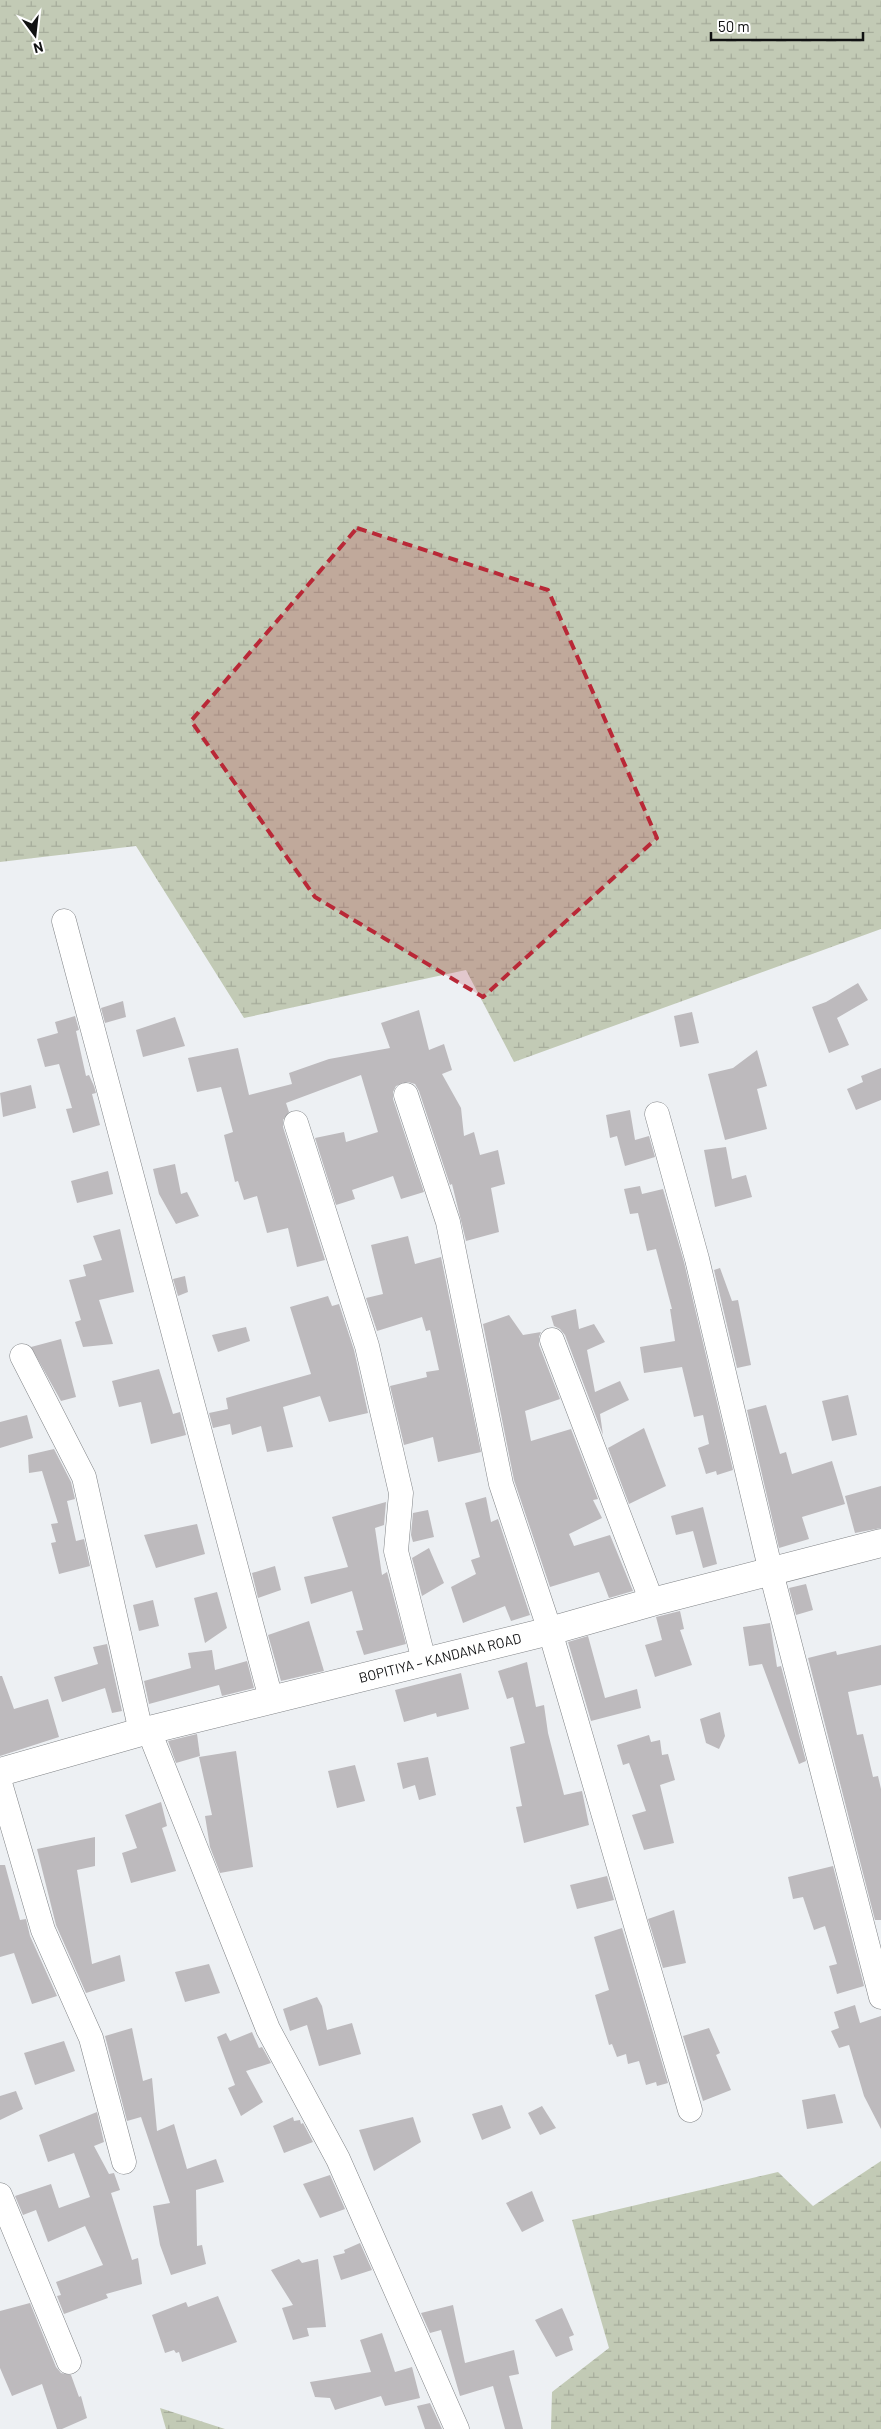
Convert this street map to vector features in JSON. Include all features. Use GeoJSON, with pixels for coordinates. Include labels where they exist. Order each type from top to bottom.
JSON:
{"type":"FeatureCollection","features":[{"type":"Feature","properties":{"kind":"street"},"geometry":{"type":"LineString","coordinates":[[64,921],[271,1699]]}},
{"type":"Feature","properties":{"kind":"street"},"geometry":{"type":"LineString","coordinates":[[406,1095],[448,1222],[501,1484],[550,1631],[690,2110]]}},
{"type":"Feature","properties":{"kind":"street"},"geometry":{"type":"LineString","coordinates":[[657,1114],[699,1268],[771,1572],[881,1997]]}},
{"type":"Feature","properties":{"kind":"street"},"geometry":{"type":"LineString","coordinates":[[296,1123],[367,1346],[401,1492],[396,1551],[424,1661]]}},
{"type":"Feature","properties":{"kind":"street"},"geometry":{"type":"LineString","coordinates":[[552,1340],[652,1602]]}},
{"type":"Feature","properties":{"kind":"street"},"geometry":{"type":"LineString","coordinates":[[22,1356],[84,1477],[145,1732],[268,2029],[338,2159],[457,2429]]}},
{"type":"Feature","properties":{"kind":"street","name":"BOPITIYA – KANDANA ROAD"},"geometry":{"type":"LineString","coordinates":[[0,1772],[271,1699],[550,1631],[652,1602],[881,1543]]}},
{"type":"Feature","properties":{"kind":"street"},"geometry":{"type":"LineString","coordinates":[[0,1783],[43,1930],[91,2038],[124,2162]]}},
{"type":"Feature","properties":{"kind":"street"},"geometry":{"type":"LineString","coordinates":[[0,2195],[69,2362]]}},
{"type":"Feature","properties":{"kind":"highlighted area"},"geometry":{"type":"Polygon","coordinates":[[[357,528],[548,590],[657,838],[483,997],[315,897],[191,721],[357,528]]]}},
{"type":"Feature","properties":{"kind":"green space"},"geometry":{"type":"Polygon","coordinates":[[[0,0],[881,0],[881,929],[514,1062],[466,970],[244,1018],[136,846],[0,862],[0,0]]]}},
{"type":"Feature","properties":{"kind":"green space"},"geometry":{"type":"Polygon","coordinates":[[[881,2161],[881,2429],[551,2429],[552,2392],[609,2348],[572,2220],[778,2172],[813,2206],[881,2161]]]}},
{"type":"Feature","properties":{"kind":"green space"},"geometry":{"type":"Polygon","coordinates":[[[160,2408],[225,2429],[166,2429],[160,2408]]]}},
{"type":"Feature","properties":{"kind":"building"},"geometry":{"type":"Polygon","coordinates":[[[858,983],[868,1000],[837,1018],[849,1045],[829,1053],[812,1007],[826,1002],[858,983]]]}},
{"type":"Feature","properties":{"kind":"building"},"geometry":{"type":"Polygon","coordinates":[[[123,1001],[126,1017],[105,1023],[101,1008],[123,1001]]]}},
{"type":"Feature","properties":{"kind":"building"},"geometry":{"type":"Polygon","coordinates":[[[419,1010],[429,1050],[444,1044],[452,1070],[442,1074],[461,1108],[464,1136],[474,1132],[480,1155],[498,1150],[505,1184],[491,1188],[499,1232],[466,1241],[452,1184],[450,1185],[419,1091],[415,1084],[408,1082],[396,1086],[393,1092],[393,1099],[424,1192],[401,1199],[393,1176],[352,1190],[355,1199],[336,1205],[315,1138],[344,1132],[346,1142],[378,1132],[361,1075],[286,1103],[289,1112],[283,1120],[283,1127],[325,1260],[297,1267],[288,1228],[267,1233],[257,1196],[244,1200],[238,1181],[235,1182],[224,1135],[233,1132],[221,1087],[197,1092],[188,1058],[238,1048],[249,1095],[292,1084],[289,1073],[329,1059],[390,1048],[381,1023],[419,1010]]]}},
{"type":"Feature","properties":{"kind":"building"},"geometry":{"type":"Polygon","coordinates":[[[692,1012],[699,1043],[680,1047],[674,1016],[692,1012]]]}},
{"type":"Feature","properties":{"kind":"building"},"geometry":{"type":"Polygon","coordinates":[[[75,1016],[79,1030],[76,1031],[86,1076],[89,1075],[96,1093],[92,1094],[100,1125],[73,1133],[66,1109],[72,1108],[59,1064],[45,1067],[37,1039],[58,1033],[55,1022],[75,1016]]]}},
{"type":"Feature","properties":{"kind":"building"},"geometry":{"type":"Polygon","coordinates":[[[175,1017],[185,1046],[143,1057],[136,1030],[175,1017]]]}},
{"type":"Feature","properties":{"kind":"building"},"geometry":{"type":"Polygon","coordinates":[[[757,1050],[767,1086],[757,1089],[767,1129],[725,1140],[708,1074],[733,1068],[757,1050]]]}},
{"type":"Feature","properties":{"kind":"building"},"geometry":{"type":"Polygon","coordinates":[[[881,1068],[881,1100],[856,1110],[847,1089],[863,1082],[861,1076],[881,1068]]]}},
{"type":"Feature","properties":{"kind":"building"},"geometry":{"type":"Polygon","coordinates":[[[31,1085],[36,1108],[3,1117],[0,1093],[31,1085]]]}},
{"type":"Feature","properties":{"kind":"building"},"geometry":{"type":"Polygon","coordinates":[[[630,1110],[635,1140],[649,1136],[655,1157],[625,1166],[617,1136],[610,1138],[606,1115],[630,1110]]]}},
{"type":"Feature","properties":{"kind":"building"},"geometry":{"type":"Polygon","coordinates":[[[726,1147],[732,1179],[746,1175],[752,1197],[715,1207],[704,1150],[726,1147]]]}},
{"type":"Feature","properties":{"kind":"building"},"geometry":{"type":"Polygon","coordinates":[[[175,1164],[181,1194],[187,1192],[199,1216],[176,1224],[159,1194],[153,1169],[175,1164]]]}},
{"type":"Feature","properties":{"kind":"building"},"geometry":{"type":"Polygon","coordinates":[[[108,1171],[113,1194],[77,1203],[71,1181],[108,1171]]]}},
{"type":"Feature","properties":{"kind":"building"},"geometry":{"type":"Polygon","coordinates":[[[640,1186],[642,1194],[663,1189],[684,1262],[733,1470],[717,1475],[716,1471],[706,1474],[698,1448],[709,1444],[703,1415],[694,1417],[682,1367],[644,1373],[640,1347],[675,1341],[670,1309],[672,1309],[656,1249],[647,1251],[638,1213],[630,1214],[624,1189],[640,1186]]]}},
{"type":"Feature","properties":{"kind":"building"},"geometry":{"type":"Polygon","coordinates":[[[120,1229],[134,1292],[99,1300],[113,1344],[83,1347],[75,1322],[81,1320],[69,1280],[86,1276],[83,1265],[102,1260],[93,1236],[120,1229]]]}},
{"type":"Feature","properties":{"kind":"building"},"geometry":{"type":"Polygon","coordinates":[[[408,1236],[415,1264],[441,1257],[481,1452],[438,1462],[433,1437],[404,1445],[390,1386],[427,1377],[426,1372],[439,1370],[430,1330],[426,1331],[422,1317],[377,1331],[366,1298],[383,1294],[371,1245],[408,1236]]]}},
{"type":"Feature","properties":{"kind":"building"},"geometry":{"type":"Polygon","coordinates":[[[720,1268],[732,1301],[738,1300],[751,1365],[737,1368],[714,1270],[720,1268]]]}},
{"type":"Feature","properties":{"kind":"building"},"geometry":{"type":"Polygon","coordinates":[[[185,1276],[188,1292],[178,1296],[173,1279],[185,1276]]]}},
{"type":"Feature","properties":{"kind":"building"},"geometry":{"type":"Polygon","coordinates":[[[328,1296],[332,1306],[339,1304],[354,1350],[368,1413],[329,1422],[320,1396],[283,1407],[293,1447],[267,1452],[261,1426],[232,1435],[230,1424],[213,1428],[209,1413],[228,1409],[226,1398],[311,1374],[290,1307],[328,1296]]]}},
{"type":"Feature","properties":{"kind":"building"},"geometry":{"type":"Polygon","coordinates":[[[576,1309],[579,1329],[594,1324],[605,1342],[587,1350],[595,1392],[620,1381],[629,1400],[600,1414],[603,1435],[565,1335],[554,1326],[551,1316],[576,1309]]]}},
{"type":"Feature","properties":{"kind":"building"},"geometry":{"type":"Polygon","coordinates":[[[509,1315],[523,1335],[541,1332],[539,1345],[560,1399],[525,1411],[531,1441],[571,1429],[598,1499],[593,1500],[602,1518],[569,1534],[574,1546],[610,1535],[633,1591],[609,1598],[599,1572],[550,1587],[514,1480],[483,1324],[509,1315]]]}},
{"type":"Feature","properties":{"kind":"building"},"geometry":{"type":"Polygon","coordinates":[[[246,1327],[250,1341],[218,1352],[212,1335],[246,1327]]]}},
{"type":"Feature","properties":{"kind":"building"},"geometry":{"type":"Polygon","coordinates":[[[61,1339],[76,1397],[61,1401],[31,1347],[61,1339]]]}},
{"type":"Feature","properties":{"kind":"building"},"geometry":{"type":"Polygon","coordinates":[[[159,1369],[173,1414],[180,1412],[186,1435],[151,1444],[141,1402],[119,1407],[112,1381],[159,1369]]]}},
{"type":"Feature","properties":{"kind":"building"},"geometry":{"type":"Polygon","coordinates":[[[848,1395],[857,1435],[832,1441],[822,1401],[848,1395]]]}},
{"type":"Feature","properties":{"kind":"building"},"geometry":{"type":"Polygon","coordinates":[[[766,1405],[780,1454],[786,1452],[792,1474],[832,1461],[845,1504],[802,1517],[809,1539],[779,1548],[747,1410],[766,1405]]]}},
{"type":"Feature","properties":{"kind":"building"},"geometry":{"type":"Polygon","coordinates":[[[27,1415],[33,1438],[0,1448],[0,1422],[27,1415]]]}},
{"type":"Feature","properties":{"kind":"building"},"geometry":{"type":"Polygon","coordinates":[[[644,1428],[666,1486],[629,1504],[608,1448],[644,1428]]]}},
{"type":"Feature","properties":{"kind":"building"},"geometry":{"type":"Polygon","coordinates":[[[54,1449],[71,1482],[75,1499],[67,1501],[76,1541],[84,1539],[90,1566],[59,1574],[51,1543],[56,1542],[51,1524],[58,1523],[42,1471],[29,1473],[28,1455],[54,1449]]]}},
{"type":"Feature","properties":{"kind":"building"},"geometry":{"type":"Polygon","coordinates":[[[881,1486],[881,1528],[855,1533],[845,1496],[881,1486]]]}},
{"type":"Feature","properties":{"kind":"building"},"geometry":{"type":"Polygon","coordinates":[[[486,1497],[491,1522],[498,1519],[530,1615],[511,1621],[505,1606],[463,1623],[451,1587],[476,1574],[471,1560],[480,1557],[465,1503],[486,1497]]]}},
{"type":"Feature","properties":{"kind":"building"},"geometry":{"type":"Polygon","coordinates":[[[386,1502],[384,1525],[375,1528],[382,1575],[387,1572],[406,1644],[364,1655],[356,1631],[363,1630],[352,1591],[311,1604],[304,1577],[348,1567],[332,1517],[386,1502]]]}},
{"type":"Feature","properties":{"kind":"building"},"geometry":{"type":"Polygon","coordinates":[[[703,1507],[717,1564],[703,1568],[693,1531],[676,1535],[671,1516],[703,1507]]]}},
{"type":"Feature","properties":{"kind":"building"},"geometry":{"type":"Polygon","coordinates":[[[428,1510],[434,1537],[413,1542],[411,1535],[413,1513],[428,1510]]]}},
{"type":"Feature","properties":{"kind":"building"},"geometry":{"type":"Polygon","coordinates":[[[197,1524],[205,1554],[156,1568],[144,1535],[197,1524]]]}},
{"type":"Feature","properties":{"kind":"building"},"geometry":{"type":"Polygon","coordinates":[[[429,1548],[444,1583],[422,1596],[412,1558],[429,1548]]]}},
{"type":"Feature","properties":{"kind":"building"},"geometry":{"type":"Polygon","coordinates":[[[275,1566],[281,1590],[258,1598],[252,1573],[275,1566]]]}},
{"type":"Feature","properties":{"kind":"building"},"geometry":{"type":"Polygon","coordinates":[[[806,1584],[813,1610],[796,1615],[789,1588],[806,1584]]]}},
{"type":"Feature","properties":{"kind":"building"},"geometry":{"type":"Polygon","coordinates":[[[217,1592],[227,1628],[205,1643],[194,1598],[217,1592]]]}},
{"type":"Feature","properties":{"kind":"building"},"geometry":{"type":"Polygon","coordinates":[[[153,1600],[159,1626],[139,1631],[133,1605],[153,1600]]]}},
{"type":"Feature","properties":{"kind":"building"},"geometry":{"type":"Polygon","coordinates":[[[680,1611],[684,1629],[680,1630],[692,1665],[655,1677],[645,1645],[662,1640],[656,1617],[680,1611]]]}},
{"type":"Feature","properties":{"kind":"building"},"geometry":{"type":"Polygon","coordinates":[[[309,1621],[324,1671],[281,1681],[268,1635],[309,1621]]]}},
{"type":"Feature","properties":{"kind":"building"},"geometry":{"type":"Polygon","coordinates":[[[770,1623],[777,1667],[781,1666],[806,1761],[799,1764],[762,1664],[749,1666],[743,1627],[770,1623]]]}},
{"type":"Feature","properties":{"kind":"building"},"geometry":{"type":"Polygon","coordinates":[[[588,1636],[605,1698],[637,1689],[641,1708],[591,1721],[568,1642],[588,1636]]]}},
{"type":"Feature","properties":{"kind":"building"},"geometry":{"type":"Polygon","coordinates":[[[107,1644],[122,1711],[112,1713],[105,1688],[62,1702],[54,1677],[98,1664],[93,1647],[107,1644]]]}},
{"type":"Feature","properties":{"kind":"building"},"geometry":{"type":"Polygon","coordinates":[[[881,1645],[881,1685],[848,1692],[857,1735],[863,1734],[873,1777],[878,1776],[881,1789],[881,1920],[875,1920],[808,1658],[836,1651],[837,1655],[881,1645]]]}},
{"type":"Feature","properties":{"kind":"building"},"geometry":{"type":"Polygon","coordinates":[[[212,1650],[215,1670],[247,1661],[254,1688],[222,1696],[219,1685],[149,1704],[144,1681],[191,1668],[188,1653],[212,1650]]]}},
{"type":"Feature","properties":{"kind":"building"},"geometry":{"type":"Polygon","coordinates":[[[527,1662],[536,1707],[544,1705],[548,1733],[564,1795],[582,1791],[589,1825],[524,1843],[516,1807],[522,1806],[510,1747],[525,1743],[513,1697],[507,1699],[498,1671],[527,1662]]]}},
{"type":"Feature","properties":{"kind":"building"},"geometry":{"type":"Polygon","coordinates":[[[461,1673],[469,1709],[437,1717],[436,1713],[404,1722],[395,1690],[461,1673]]]}},
{"type":"Feature","properties":{"kind":"building"},"geometry":{"type":"Polygon","coordinates":[[[0,1676],[2,1676],[14,1709],[48,1699],[59,1737],[0,1756],[0,1676]]]}},
{"type":"Feature","properties":{"kind":"building"},"geometry":{"type":"Polygon","coordinates":[[[720,1712],[725,1736],[719,1749],[706,1743],[700,1719],[720,1712]]]}},
{"type":"Feature","properties":{"kind":"building"},"geometry":{"type":"Polygon","coordinates":[[[197,1734],[200,1756],[176,1763],[168,1741],[197,1734]]]}},
{"type":"Feature","properties":{"kind":"building"},"geometry":{"type":"Polygon","coordinates":[[[649,1735],[651,1742],[660,1740],[662,1755],[668,1754],[675,1780],[660,1785],[674,1843],[644,1850],[632,1815],[646,1811],[629,1763],[623,1765],[617,1745],[649,1735]]]}},
{"type":"Feature","properties":{"kind":"building"},"geometry":{"type":"Polygon","coordinates":[[[236,1751],[253,1867],[220,1873],[210,1847],[205,1816],[212,1815],[199,1757],[236,1751]]]}},
{"type":"Feature","properties":{"kind":"building"},"geometry":{"type":"Polygon","coordinates":[[[428,1757],[436,1795],[419,1800],[415,1785],[403,1789],[397,1763],[428,1757]]]}},
{"type":"Feature","properties":{"kind":"building"},"geometry":{"type":"Polygon","coordinates":[[[355,1765],[365,1801],[337,1808],[328,1771],[355,1765]]]}},
{"type":"Feature","properties":{"kind":"building"},"geometry":{"type":"Polygon","coordinates":[[[161,1802],[167,1826],[162,1828],[176,1871],[131,1883],[122,1853],[137,1848],[125,1815],[161,1802]]]}},
{"type":"Feature","properties":{"kind":"building"},"geometry":{"type":"Polygon","coordinates":[[[95,1837],[95,1866],[77,1870],[92,1964],[120,1955],[125,1981],[86,1993],[56,1925],[37,1849],[95,1837]]]}},
{"type":"Feature","properties":{"kind":"building"},"geometry":{"type":"Polygon","coordinates":[[[0,1865],[5,1865],[20,1920],[26,1919],[30,1936],[57,1996],[32,2004],[14,1953],[0,1957],[0,1865]]]}},
{"type":"Feature","properties":{"kind":"building"},"geometry":{"type":"Polygon","coordinates":[[[833,1866],[864,1986],[837,1994],[829,1966],[837,1964],[825,1926],[814,1930],[803,1897],[793,1899],[788,1877],[833,1866]]]}},
{"type":"Feature","properties":{"kind":"building"},"geometry":{"type":"Polygon","coordinates":[[[607,1876],[614,1900],[577,1909],[570,1885],[607,1876]]]}},
{"type":"Feature","properties":{"kind":"building"},"geometry":{"type":"Polygon","coordinates":[[[674,1910],[686,1963],[663,1968],[648,1919],[674,1910]]]}},
{"type":"Feature","properties":{"kind":"building"},"geometry":{"type":"Polygon","coordinates":[[[622,1928],[668,2083],[657,2086],[656,2082],[646,2085],[639,2061],[628,2064],[626,2054],[617,2057],[612,2044],[609,2045],[595,1995],[609,1990],[594,1937],[622,1928]]]}},
{"type":"Feature","properties":{"kind":"building"},"geometry":{"type":"Polygon","coordinates":[[[209,1964],[220,1993],[185,2002],[175,1972],[209,1964]]]}},
{"type":"Feature","properties":{"kind":"building"},"geometry":{"type":"Polygon","coordinates":[[[317,1997],[322,2006],[327,2030],[352,2023],[361,2054],[319,2066],[307,2025],[290,2031],[283,2009],[317,1997]]]}},
{"type":"Feature","properties":{"kind":"building"},"geometry":{"type":"Polygon","coordinates":[[[855,2005],[860,2023],[881,2016],[881,2129],[864,2096],[849,2045],[839,2048],[831,2031],[839,2028],[834,2012],[855,2005]]]}},
{"type":"Feature","properties":{"kind":"building"},"geometry":{"type":"Polygon","coordinates":[[[132,2028],[143,2081],[152,2078],[157,2131],[174,2124],[187,2169],[216,2159],[224,2182],[196,2190],[197,2246],[202,2245],[206,2264],[171,2275],[160,2245],[153,2206],[170,2203],[141,2117],[127,2121],[105,2036],[132,2028]]]}},
{"type":"Feature","properties":{"kind":"building"},"geometry":{"type":"Polygon","coordinates":[[[709,2028],[720,2053],[716,2055],[731,2090],[703,2101],[683,2036],[709,2028]]]}},
{"type":"Feature","properties":{"kind":"building"},"geometry":{"type":"Polygon","coordinates":[[[252,2032],[259,2048],[262,2047],[271,2063],[246,2071],[263,2102],[241,2116],[228,2088],[235,2085],[217,2037],[226,2033],[230,2041],[252,2032]]]}},
{"type":"Feature","properties":{"kind":"building"},"geometry":{"type":"Polygon","coordinates":[[[64,2041],[75,2071],[35,2085],[24,2053],[64,2041]]]}},
{"type":"Feature","properties":{"kind":"building"},"geometry":{"type":"Polygon","coordinates":[[[16,2091],[23,2109],[0,2120],[0,2096],[16,2091]]]}},
{"type":"Feature","properties":{"kind":"building"},"geometry":{"type":"Polygon","coordinates":[[[835,2094],[843,2123],[807,2129],[802,2100],[835,2094]]]}},
{"type":"Feature","properties":{"kind":"building"},"geometry":{"type":"Polygon","coordinates":[[[502,2105],[511,2128],[482,2140],[472,2114],[502,2105]]]}},
{"type":"Feature","properties":{"kind":"building"},"geometry":{"type":"Polygon","coordinates":[[[542,2106],[556,2128],[540,2135],[528,2113],[542,2106]]]}},
{"type":"Feature","properties":{"kind":"building"},"geometry":{"type":"Polygon","coordinates":[[[97,2112],[104,2142],[94,2146],[109,2174],[114,2173],[120,2190],[111,2193],[132,2260],[138,2258],[142,2284],[106,2294],[108,2298],[64,2314],[57,2296],[61,2295],[56,2282],[103,2265],[85,2226],[48,2242],[36,2210],[23,2215],[15,2196],[51,2184],[59,2208],[90,2197],[74,2153],[48,2162],[39,2135],[97,2112]]]}},
{"type":"Feature","properties":{"kind":"building"},"geometry":{"type":"Polygon","coordinates":[[[293,2117],[294,2121],[300,2120],[301,2124],[303,2123],[313,2142],[284,2153],[273,2126],[293,2117]]]}},
{"type":"Feature","properties":{"kind":"building"},"geometry":{"type":"Polygon","coordinates":[[[413,2117],[421,2142],[374,2171],[359,2130],[413,2117]]]}},
{"type":"Feature","properties":{"kind":"building"},"geometry":{"type":"Polygon","coordinates":[[[330,2175],[345,2209],[320,2218],[303,2184],[330,2175]]]}},
{"type":"Feature","properties":{"kind":"building"},"geometry":{"type":"Polygon","coordinates":[[[532,2191],[544,2221],[522,2232],[506,2203],[532,2191]]]}},
{"type":"Feature","properties":{"kind":"building"},"geometry":{"type":"Polygon","coordinates":[[[360,2243],[372,2270],[341,2280],[333,2256],[345,2253],[344,2250],[360,2243]]]}},
{"type":"Feature","properties":{"kind":"building"},"geometry":{"type":"Polygon","coordinates":[[[299,2259],[302,2263],[318,2259],[326,2327],[307,2328],[309,2336],[293,2340],[282,2308],[293,2305],[271,2270],[299,2259]]]}},
{"type":"Feature","properties":{"kind":"building"},"geometry":{"type":"Polygon","coordinates":[[[218,2296],[237,2342],[182,2362],[179,2352],[176,2353],[174,2350],[165,2353],[152,2315],[186,2302],[188,2307],[218,2296]]]}},
{"type":"Feature","properties":{"kind":"building"},"geometry":{"type":"Polygon","coordinates":[[[30,2303],[56,2367],[61,2373],[71,2375],[79,2397],[81,2396],[87,2418],[62,2429],[57,2429],[42,2384],[12,2396],[0,2368],[0,2311],[30,2303]]]}},
{"type":"Feature","properties":{"kind":"building"},"geometry":{"type":"Polygon","coordinates":[[[453,2305],[465,2363],[514,2350],[519,2374],[509,2376],[523,2429],[505,2429],[493,2386],[460,2396],[441,2330],[430,2333],[421,2313],[453,2305]]]}},
{"type":"Feature","properties":{"kind":"building"},"geometry":{"type":"Polygon","coordinates":[[[562,2308],[574,2335],[569,2337],[573,2350],[556,2357],[535,2320],[562,2308]]]}},
{"type":"Feature","properties":{"kind":"building"},"geometry":{"type":"Polygon","coordinates":[[[382,2333],[395,2372],[412,2367],[420,2398],[385,2406],[381,2396],[335,2410],[330,2398],[315,2397],[310,2382],[371,2372],[360,2340],[382,2333]]]}},
{"type":"Feature","properties":{"kind":"building"},"geometry":{"type":"Polygon","coordinates":[[[430,2403],[442,2429],[425,2429],[417,2406],[430,2403]]]}}]}
